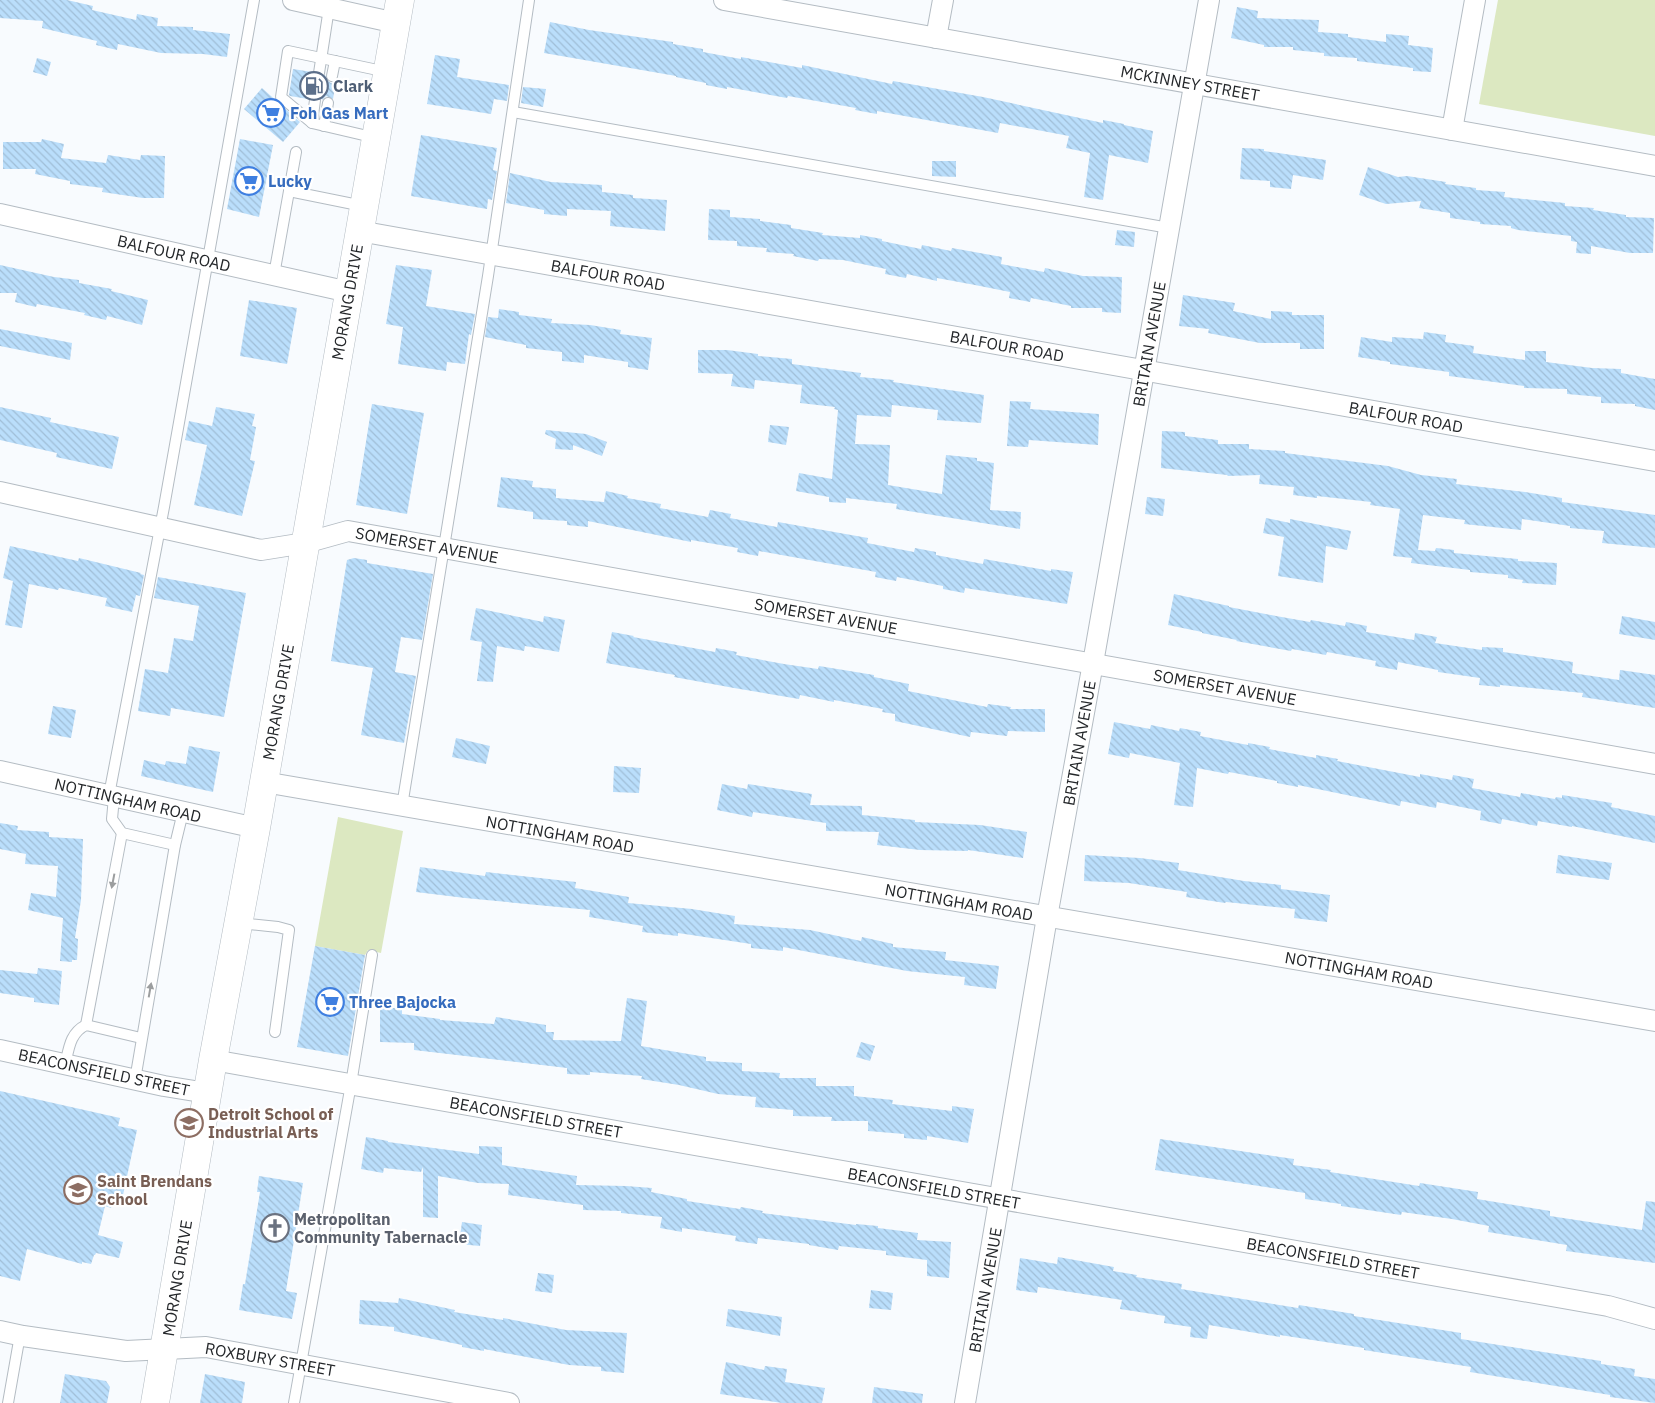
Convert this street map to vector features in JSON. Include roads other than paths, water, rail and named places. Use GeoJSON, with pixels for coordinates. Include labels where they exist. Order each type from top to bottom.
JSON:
{"type":"FeatureCollection","features":[{"type":"Feature","properties":{"kind":"street"},"geometry":{"type":"LineString","coordinates":[[292,0],[329,8],[398,12]]}},
{"type":"Feature","properties":{"kind":"street","name":"MCKINNEY STREET"},"geometry":{"type":"LineString","coordinates":[[724,0],[1655,166]]}},
{"type":"Feature","properties":{"kind":"street"},"geometry":{"type":"LineString","coordinates":[[936,38],[943,0]]}},
{"type":"Feature","properties":{"kind":"street","name":"BRITAIN AVENUE"},"geometry":{"type":"LineString","coordinates":[[965,1403],[1001,1200],[1047,916],[1209,0]]}},
{"type":"Feature","properties":{"kind":"street"},"geometry":{"type":"LineString","coordinates":[[1452,130],[1475,0]]}},
{"type":"Feature","properties":{"kind":"street","name":"MORANG DRIVE"},"geometry":{"type":"LineString","coordinates":[[155,1403],[213,1060],[256,828],[398,12]]}},
{"type":"Feature","properties":{"kind":"street","name":"BALFOUR ROAD"},"geometry":{"type":"LineString","coordinates":[[0,214],[349,292]]}},
{"type":"Feature","properties":{"kind":"street","name":"BALFOUR ROAD"},"geometry":{"type":"LineString","coordinates":[[361,219],[492,254],[1655,461]]}},
{"type":"Feature","properties":{"kind":"street","name":"SOMERSET AVENUE"},"geometry":{"type":"LineString","coordinates":[[0,492],[261,550],[305,543],[348,531],[1655,764]]}},
{"type":"Feature","properties":{"kind":"street","name":"NOTTINGHAM ROAD"},"geometry":{"type":"LineString","coordinates":[[0,771],[256,828]]}},
{"type":"Feature","properties":{"kind":"street","name":"NOTTINGHAM ROAD"},"geometry":{"type":"LineString","coordinates":[[264,782],[1655,1022]]}},
{"type":"Feature","properties":{"kind":"street","name":"BEACONSFIELD STREET"},"geometry":{"type":"LineString","coordinates":[[0,1050],[135,1080],[208,1093]]}},
{"type":"Feature","properties":{"kind":"street","name":"BEACONSFIELD STREET"},"geometry":{"type":"LineString","coordinates":[[213,1060],[1608,1306],[1655,1319]]}},
{"type":"Feature","properties":{"kind":"street","name":"ROXBURY STREET"},"geometry":{"type":"LineString","coordinates":[[0,1331],[126,1351],[206,1346],[509,1403]]}},
{"type":"Feature","properties":{"kind":"lane"},"geometry":{"type":"LineString","coordinates":[[176,845],[122,833],[112,819],[112,796],[254,0]]}},
{"type":"Feature","properties":{"kind":"lane"},"geometry":{"type":"LineString","coordinates":[[402,806],[492,254],[529,0]]}},
{"type":"Feature","properties":{"kind":"lane"},"geometry":{"type":"LineString","coordinates":[[319,73],[329,8]]}},
{"type":"Feature","properties":{"kind":"lane"},"geometry":{"type":"LineString","coordinates":[[376,138],[312,123],[281,97],[288,51],[387,72]]}},
{"type":"Feature","properties":{"kind":"lane"},"geometry":{"type":"LineString","coordinates":[[332,76],[335,62]]}},
{"type":"Feature","properties":{"kind":"lane"},"geometry":{"type":"LineString","coordinates":[[312,123],[315,100]]}},
{"type":"Feature","properties":{"kind":"lane"},"geometry":{"type":"LineString","coordinates":[[324,126],[328,102]]}},
{"type":"Feature","properties":{"kind":"lane"},"geometry":{"type":"LineString","coordinates":[[513,112],[1169,228]]}},
{"type":"Feature","properties":{"kind":"lane"},"geometry":{"type":"LineString","coordinates":[[274,275],[296,152]]}},
{"type":"Feature","properties":{"kind":"lane"},"geometry":{"type":"LineString","coordinates":[[289,191],[361,219]]}},
{"type":"Feature","properties":{"kind":"lane"},"geometry":{"type":"LineString","coordinates":[[135,1080],[183,812]]}},
{"type":"Feature","properties":{"kind":"lane"},"geometry":{"type":"LineString","coordinates":[[65,1065],[71,1039],[75,1033],[86,1025],[122,833]]}},
{"type":"Feature","properties":{"kind":"lane"},"geometry":{"type":"LineString","coordinates":[[238,923],[289,930],[275,1032]]}},
{"type":"Feature","properties":{"kind":"lane"},"geometry":{"type":"LineString","coordinates":[[294,1403],[372,955]]}},
{"type":"Feature","properties":{"kind":"lane"},"geometry":{"type":"LineString","coordinates":[[86,1025],[141,1038]]}},
{"type":"Feature","properties":{"kind":"lane"},"geometry":{"type":"LineString","coordinates":[[8,1403],[20,1335]]}},
{"type":"Feature","properties":{"kind":"place","name":"Clark"},"geometry":{"type":"Point","coordinates":[314,86]}},
{"type":"Feature","properties":{"kind":"place","name":"Foh Gas Mart"},"geometry":{"type":"Point","coordinates":[271,113]}},
{"type":"Feature","properties":{"kind":"place","name":"Lucky"},"geometry":{"type":"Point","coordinates":[249,181]}},
{"type":"Feature","properties":{"kind":"place","name":"Three Bajocka"},"geometry":{"type":"Point","coordinates":[330,1002]}},
{"type":"Feature","properties":{"kind":"place","name":"Detroit School of Industrial Arts"},"geometry":{"type":"Point","coordinates":[189,1123]}},
{"type":"Feature","properties":{"kind":"place","name":"Saint Brendans School"},"geometry":{"type":"Point","coordinates":[78,1190]}},
{"type":"Feature","properties":{"kind":"place","name":"Metropolitan Community Tabernacle"},"geometry":{"type":"Point","coordinates":[275,1228]}}]}
